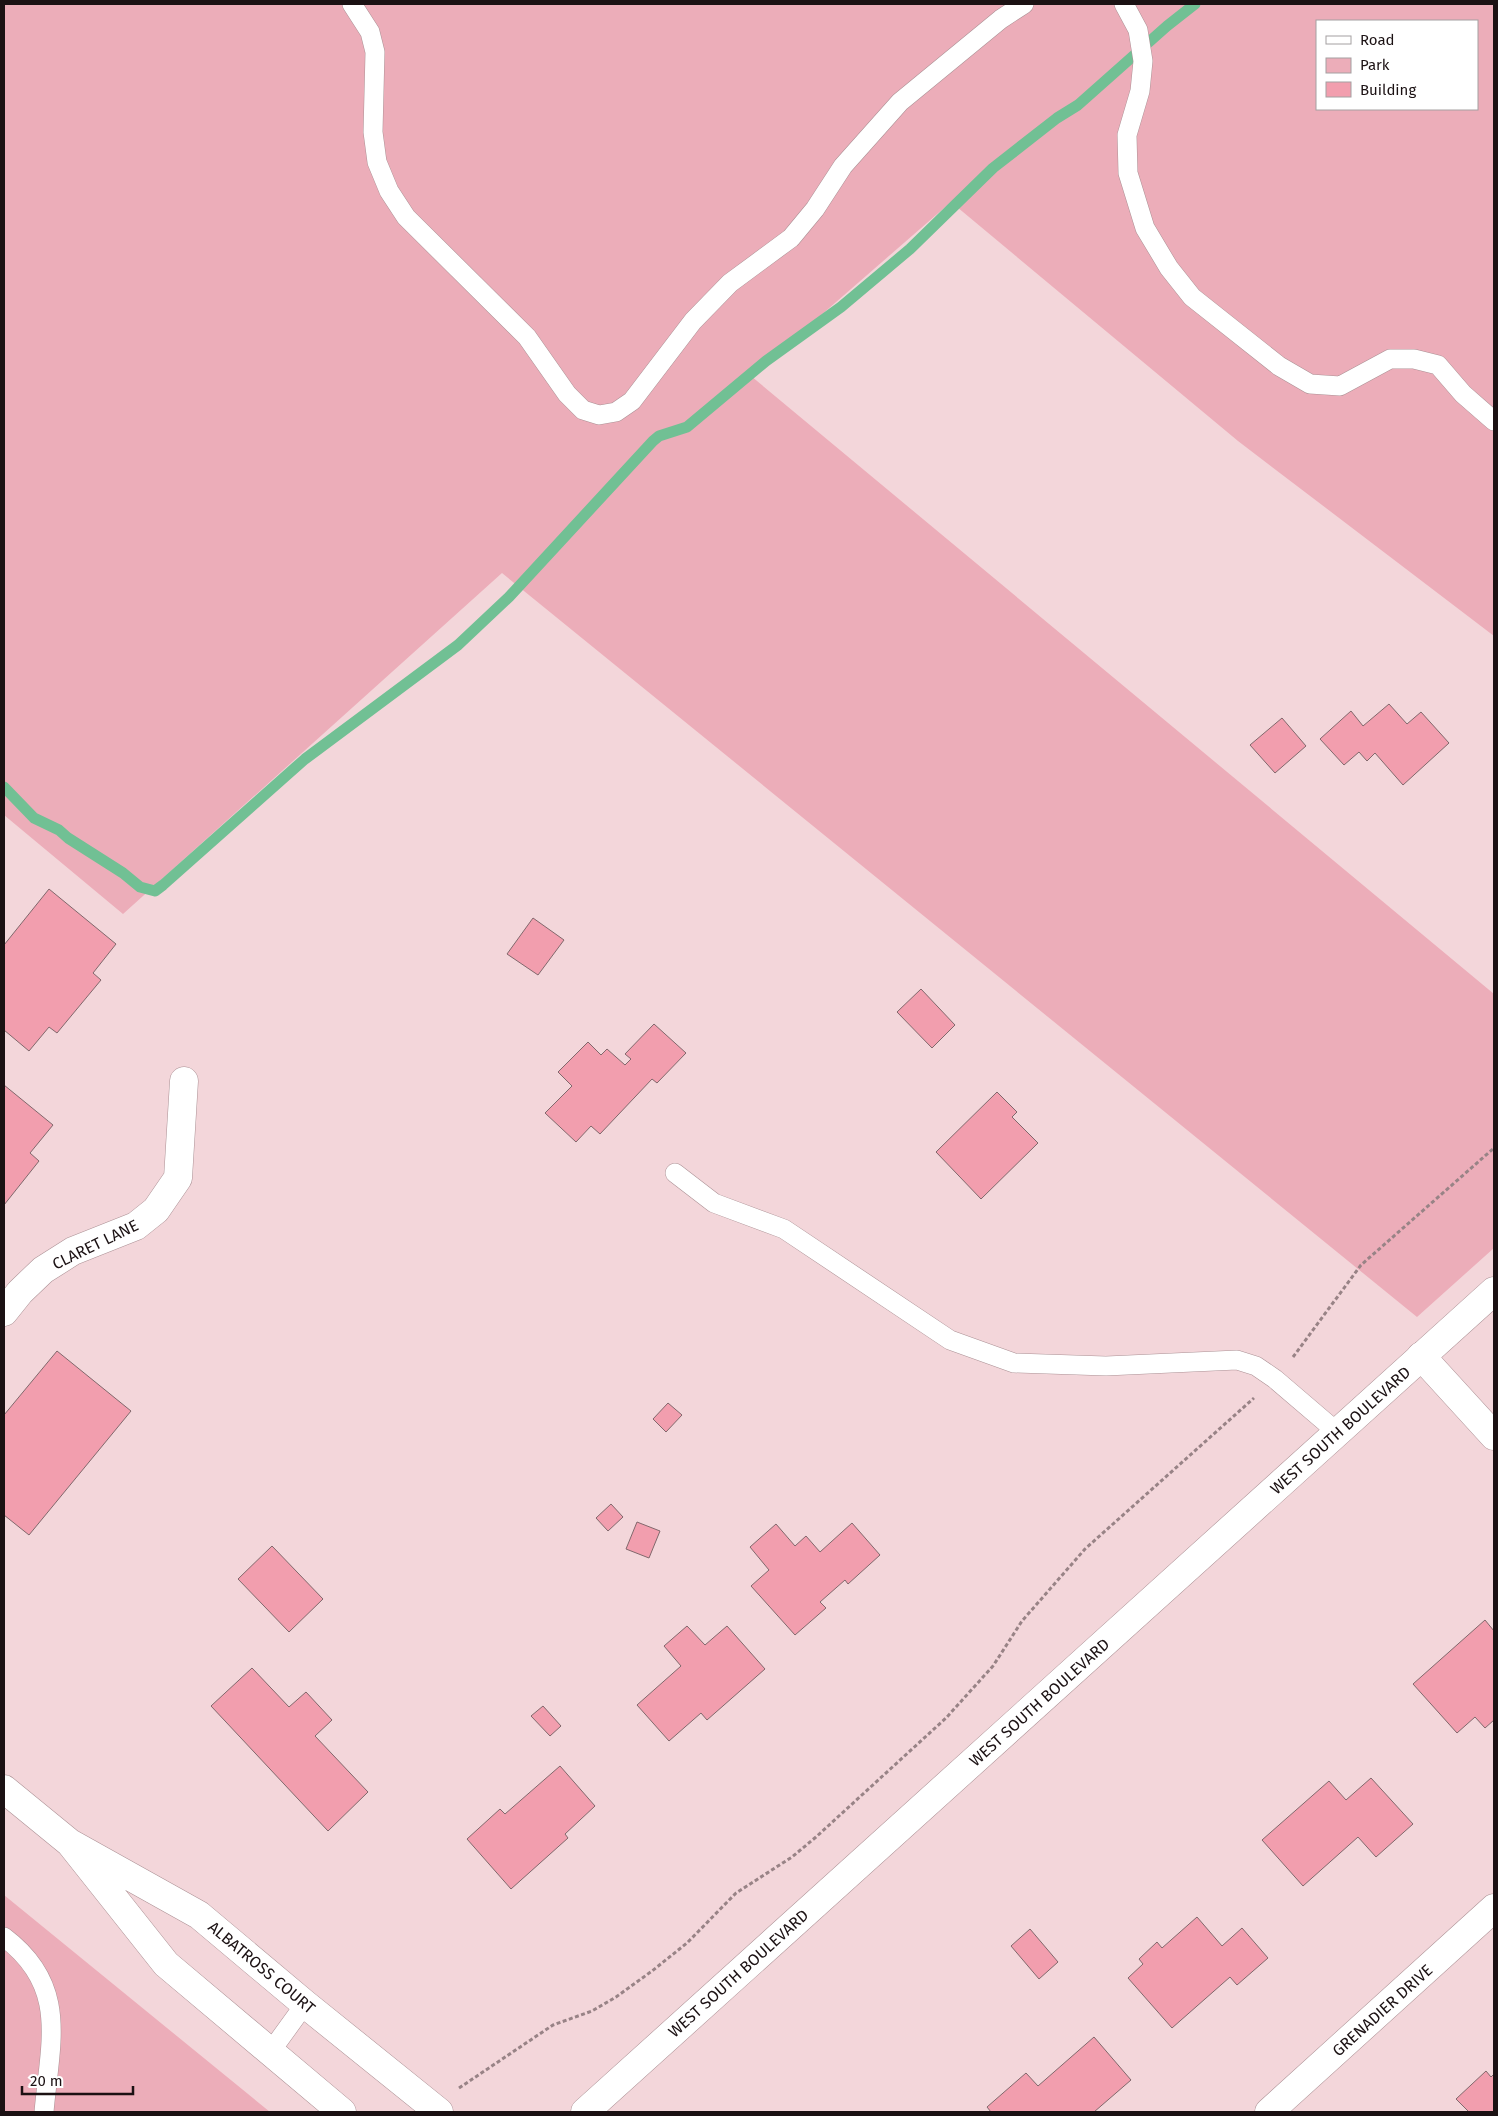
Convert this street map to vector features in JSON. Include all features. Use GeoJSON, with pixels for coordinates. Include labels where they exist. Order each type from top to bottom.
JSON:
{"type":"FeatureCollection","features":[{"type":"Feature","properties":{"kind":"street","name":"CLARET LANE"},"geometry":{"type":"LineString","coordinates":[[4,1312],[20,1292],[43,1270],[73,1251],[136,1226],[156,1210],[178,1178],[184,1081]]}},
{"type":"Feature","properties":{"kind":"street","name":"WEST SOUTH BOULEVARD"},"geometry":{"type":"LineString","coordinates":[[585,2112],[1494,1291]]}},
{"type":"Feature","properties":{"kind":"street"},"geometry":{"type":"LineString","coordinates":[[1421,1356],[1494,1436]]}},
{"type":"Feature","properties":{"kind":"street","name":"ALBATROSS COURT"},"geometry":{"type":"LineString","coordinates":[[4,1789],[70,1843],[199,1915],[305,2004],[439,2112]]}},
{"type":"Feature","properties":{"kind":"street","name":"ALBATROSS COURT"},"geometry":{"type":"LineString","coordinates":[[70,1843],[166,1964],[342,2112]]}},
{"type":"Feature","properties":{"kind":"street","name":"GRENADIER DRIVE"},"geometry":{"type":"LineString","coordinates":[[1269,2112],[1494,1908]]}},
{"type":"Feature","properties":{"kind":"lane"},"geometry":{"type":"LineString","coordinates":[[352,4],[370,32],[375,52],[372,132],[377,162],[390,191],[406,217],[527,337],[567,394],[583,410],[599,414],[616,412],[632,401],[693,321],[730,283],[791,238],[814,209],[843,166],[900,102],[1001,19],[1024,4]]}},
{"type":"Feature","properties":{"kind":"lane"},"geometry":{"type":"LineString","coordinates":[[1124,4],[1138,30],[1143,61],[1140,92],[1127,135],[1128,173],[1145,228],[1169,268],[1192,297],[1280,366],[1310,384],[1340,386],[1390,359],[1414,359],[1438,365],[1463,394],[1494,421]]}},
{"type":"Feature","properties":{"kind":"lane"},"geometry":{"type":"LineString","coordinates":[[676,1173],[714,1203],[784,1229],[950,1340],[1014,1362],[1106,1366],[1237,1360],[1256,1366],[1275,1379],[1337,1432]]}},
{"type":"Feature","properties":{"kind":"lane"},"geometry":{"type":"LineString","coordinates":[[4,1937],[33,1965],[46,1988],[52,2018],[44,2112]]}},
{"type":"Feature","properties":{"kind":"lane"},"geometry":{"type":"LineString","coordinates":[[271,2051],[305,2004]]}},
{"type":"Feature","properties":{"kind":"path"},"geometry":{"type":"LineString","coordinates":[[469,2080],[552,2025],[592,2011],[616,1997],[686,1943],[736,1893],[792,1857],[816,1837],[946,1718],[993,1666],[1022,1622],[1085,1549],[1275,1379],[1361,1265],[1494,1148]]}},
{"type":"Feature","properties":{"kind":"green space"},"geometry":{"type":"Polygon","coordinates":[[[4,4],[1494,4],[1494,636],[1238,441],[951,202],[751,376],[1494,994],[1494,1248],[1417,1317],[502,573],[123,914],[4,815],[4,4]]]}},
{"type":"Feature","properties":{"kind":"green space"},"geometry":{"type":"Polygon","coordinates":[[[4,1895],[270,2112],[4,2112],[4,1895]]]}},
{"type":"Feature","properties":{"kind":"building"},"geometry":{"type":"Polygon","coordinates":[[[1389,704],[1407,724],[1421,712],[1449,743],[1403,785],[1375,753],[1367,761],[1359,752],[1344,765],[1320,739],[1351,711],[1363,726],[1389,704]]]}},
{"type":"Feature","properties":{"kind":"building"},"geometry":{"type":"Polygon","coordinates":[[[1282,718],[1306,746],[1275,773],[1250,745],[1282,718]]]}},
{"type":"Feature","properties":{"kind":"building"},"geometry":{"type":"Polygon","coordinates":[[[49,889],[116,944],[93,973],[101,980],[57,1033],[49,1027],[29,1051],[4,1030],[4,945],[49,889]]]}},
{"type":"Feature","properties":{"kind":"building"},"geometry":{"type":"Polygon","coordinates":[[[533,918],[564,940],[538,975],[507,954],[533,918]]]}},
{"type":"Feature","properties":{"kind":"building"},"geometry":{"type":"Polygon","coordinates":[[[921,989],[955,1025],[932,1048],[897,1012],[921,989]]]}},
{"type":"Feature","properties":{"kind":"building"},"geometry":{"type":"Polygon","coordinates":[[[654,1024],[686,1053],[657,1083],[652,1079],[600,1134],[591,1126],[576,1142],[545,1113],[572,1086],[558,1072],[588,1042],[601,1055],[607,1049],[625,1065],[631,1059],[625,1054],[654,1024]]]}},
{"type":"Feature","properties":{"kind":"building"},"geometry":{"type":"Polygon","coordinates":[[[4,1085],[53,1125],[30,1153],[39,1161],[4,1205],[4,1085]]]}},
{"type":"Feature","properties":{"kind":"building"},"geometry":{"type":"Polygon","coordinates":[[[997,1092],[1017,1112],[1012,1117],[1038,1143],[981,1199],[936,1152],[997,1092]]]}},
{"type":"Feature","properties":{"kind":"building"},"geometry":{"type":"Polygon","coordinates":[[[57,1351],[131,1411],[29,1535],[4,1515],[4,1415],[57,1351]]]}},
{"type":"Feature","properties":{"kind":"building"},"geometry":{"type":"Polygon","coordinates":[[[668,1403],[682,1415],[666,1432],[653,1419],[668,1403]]]}},
{"type":"Feature","properties":{"kind":"building"},"geometry":{"type":"Polygon","coordinates":[[[611,1504],[623,1517],[608,1531],[596,1518],[611,1504]]]}},
{"type":"Feature","properties":{"kind":"building"},"geometry":{"type":"Polygon","coordinates":[[[637,1522],[660,1531],[649,1558],[626,1549],[637,1522]]]}},
{"type":"Feature","properties":{"kind":"building"},"geometry":{"type":"Polygon","coordinates":[[[852,1523],[880,1555],[848,1584],[845,1580],[820,1602],[826,1608],[795,1635],[751,1586],[769,1570],[750,1547],[776,1524],[795,1546],[806,1536],[820,1552],[852,1523]]]}},
{"type":"Feature","properties":{"kind":"building"},"geometry":{"type":"Polygon","coordinates":[[[272,1546],[323,1599],[289,1632],[238,1579],[272,1546]]]}},
{"type":"Feature","properties":{"kind":"building"},"geometry":{"type":"Polygon","coordinates":[[[1485,1620],[1494,1631],[1494,1720],[1485,1728],[1475,1717],[1457,1733],[1413,1684],[1485,1620]]]}},
{"type":"Feature","properties":{"kind":"building"},"geometry":{"type":"Polygon","coordinates":[[[687,1626],[705,1645],[727,1626],[765,1669],[707,1720],[701,1713],[669,1741],[637,1705],[681,1666],[664,1646],[687,1626]]]}},
{"type":"Feature","properties":{"kind":"building"},"geometry":{"type":"Polygon","coordinates":[[[252,1668],[289,1707],[306,1692],[332,1720],[315,1736],[368,1792],[328,1831],[211,1706],[252,1668]]]}},
{"type":"Feature","properties":{"kind":"building"},"geometry":{"type":"Polygon","coordinates":[[[543,1706],[561,1726],[550,1736],[531,1716],[543,1706]]]}},
{"type":"Feature","properties":{"kind":"building"},"geometry":{"type":"Polygon","coordinates":[[[560,1766],[595,1806],[565,1834],[568,1838],[511,1889],[467,1839],[500,1809],[505,1814],[560,1766]]]}},
{"type":"Feature","properties":{"kind":"building"},"geometry":{"type":"Polygon","coordinates":[[[1371,1778],[1413,1824],[1376,1857],[1358,1837],[1303,1886],[1262,1840],[1329,1781],[1346,1800],[1371,1778]]]}},
{"type":"Feature","properties":{"kind":"building"},"geometry":{"type":"Polygon","coordinates":[[[1197,1917],[1222,1946],[1242,1928],[1268,1958],[1237,1985],[1230,1977],[1172,2028],[1128,1978],[1143,1964],[1139,1959],[1157,1942],[1162,1948],[1197,1917]]]}},
{"type":"Feature","properties":{"kind":"building"},"geometry":{"type":"Polygon","coordinates":[[[1030,1929],[1058,1962],[1039,1979],[1011,1946],[1030,1929]]]}},
{"type":"Feature","properties":{"kind":"building"},"geometry":{"type":"Polygon","coordinates":[[[1094,2037],[1131,2080],[1094,2112],[991,2112],[987,2107],[1026,2073],[1038,2086],[1094,2037]]]}},
{"type":"Feature","properties":{"kind":"building"},"geometry":{"type":"Polygon","coordinates":[[[1486,2071],[1491,2077],[1494,2074],[1494,2112],[1469,2112],[1456,2099],[1486,2071]]]}},
{"type":"Feature","properties":{"kind":"waterway"},"geometry":{"type":"LineString","coordinates":[[4,787],[34,818],[59,830],[68,838],[123,873],[140,887],[155,891],[305,759],[458,645],[509,597],[653,441],[659,436],[687,427],[766,361],[841,307],[910,249],[993,168],[1057,118],[1078,105],[1167,26],[1195,4]]}}]}
